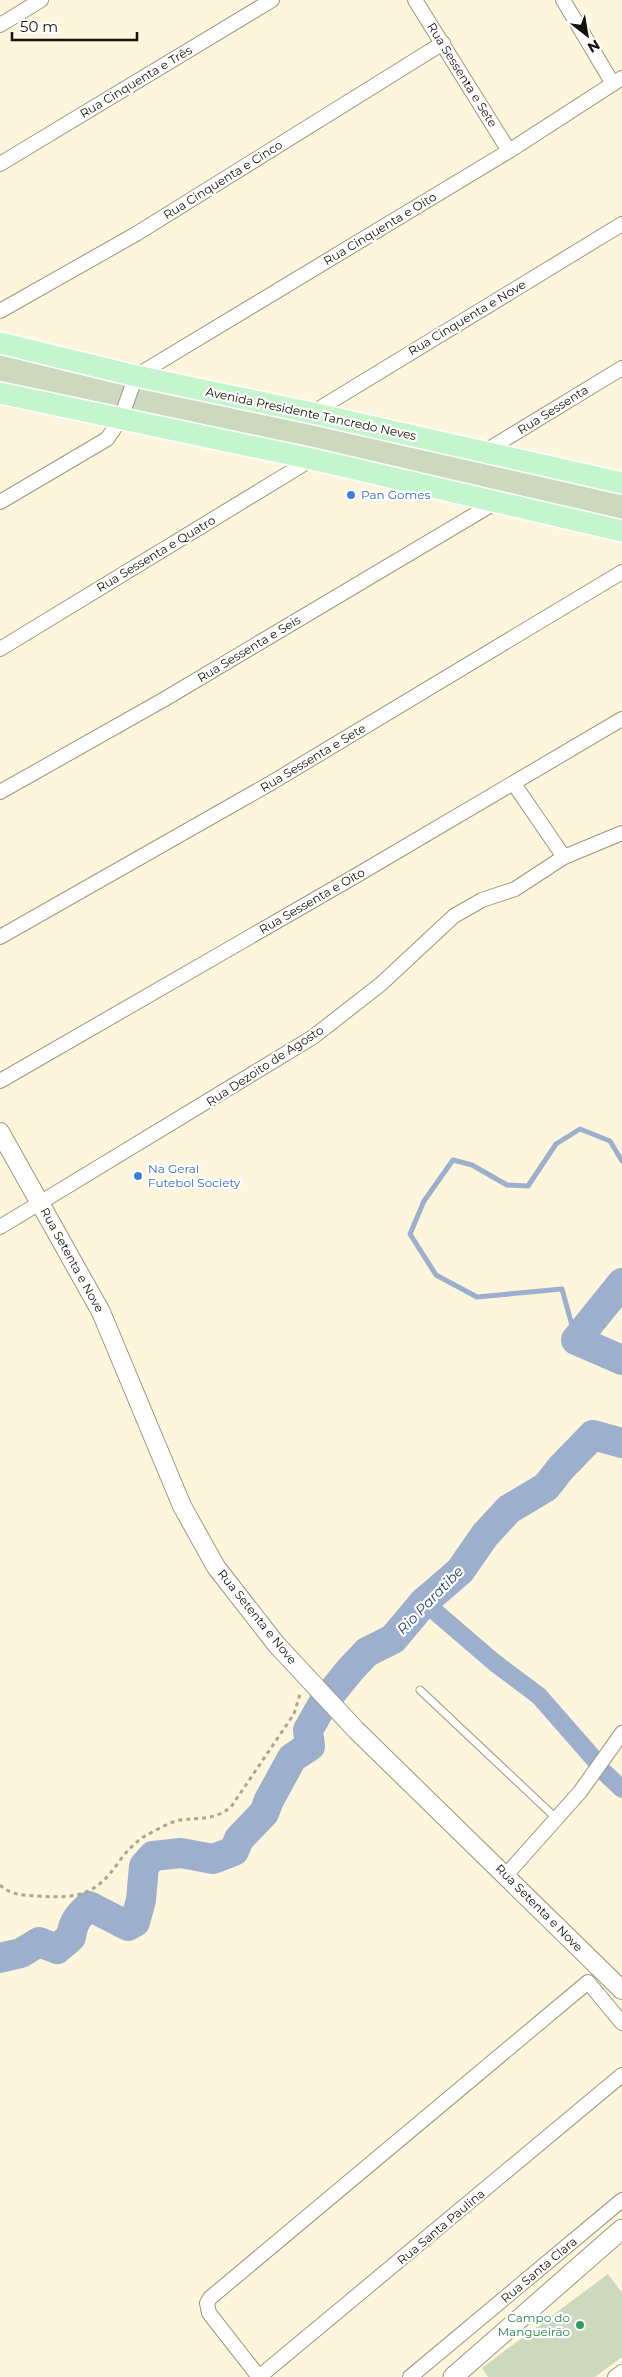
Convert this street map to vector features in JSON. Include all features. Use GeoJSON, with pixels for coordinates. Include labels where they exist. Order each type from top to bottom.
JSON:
{"type":"FeatureCollection","features":[{"type":"Feature","properties":{"kind":"main road","name":"Avenida Presidente Tancredo Neves"},"geometry":{"type":"LineString","coordinates":[[0,343],[136,376],[312,413],[622,483]]}},
{"type":"Feature","properties":{"kind":"main road"},"geometry":{"type":"LineString","coordinates":[[0,394],[312,459],[622,532]]}},
{"type":"Feature","properties":{"kind":"main road"},"geometry":{"type":"LineString","coordinates":[[456,2376],[622,2229]]}},
{"type":"Feature","properties":{"kind":"street"},"geometry":{"type":"LineString","coordinates":[[0,25],[41,0]]}},
{"type":"Feature","properties":{"kind":"street","name":"Rua Cinquenta e Três"},"geometry":{"type":"LineString","coordinates":[[0,164],[272,0]]}},
{"type":"Feature","properties":{"kind":"street","name":"Rua Sessenta e Sete"},"geometry":{"type":"LineString","coordinates":[[415,0],[508,151]]}},
{"type":"Feature","properties":{"kind":"street"},"geometry":{"type":"LineString","coordinates":[[564,0],[617,81]]}},
{"type":"Feature","properties":{"kind":"street","name":"Rua Cinquenta e Cinco"},"geometry":{"type":"LineString","coordinates":[[0,311],[136,234],[443,43]]}},
{"type":"Feature","properties":{"kind":"street","name":"Rua Cinquenta e Oito"},"geometry":{"type":"LineString","coordinates":[[136,376],[508,151],[617,81]]}},
{"type":"Feature","properties":{"kind":"street","name":"Rua Cinquenta e Nove"},"geometry":{"type":"LineString","coordinates":[[312,413],[622,224]]}},
{"type":"Feature","properties":{"kind":"street","name":"Rua Sessenta"},"geometry":{"type":"LineString","coordinates":[[484,452],[622,368]]}},
{"type":"Feature","properties":{"kind":"street"},"geometry":{"type":"LineString","coordinates":[[0,502],[107,438],[120,420],[136,376]]}},
{"type":"Feature","properties":{"kind":"street","name":"Rua Sessenta e Quatro"},"geometry":{"type":"LineString","coordinates":[[0,649],[312,459]]}},
{"type":"Feature","properties":{"kind":"street","name":"Rua Sessenta e Seis"},"geometry":{"type":"LineString","coordinates":[[0,792],[172,695],[496,502]]}},
{"type":"Feature","properties":{"kind":"street","name":"Rua Sessenta e Sete"},"geometry":{"type":"LineString","coordinates":[[0,937],[271,783],[622,572]]}},
{"type":"Feature","properties":{"kind":"street","name":"Rua Sessenta e Oito"},"geometry":{"type":"LineString","coordinates":[[0,1081],[514,784],[622,719]]}},
{"type":"Feature","properties":{"kind":"street"},"geometry":{"type":"LineString","coordinates":[[514,784],[564,857]]}},
{"type":"Feature","properties":{"kind":"street","name":"Rua Dezoito de Agosto"},"geometry":{"type":"LineString","coordinates":[[0,1227],[313,1037],[381,984],[454,916],[482,900],[515,889],[564,857],[622,833]]}},
{"type":"Feature","properties":{"kind":"street","name":"Rua Setenta e Nove"},"geometry":{"type":"LineString","coordinates":[[0,1132],[102,1312],[182,1506],[216,1567],[276,1644],[356,1730],[622,1990]]}},
{"type":"Feature","properties":{"kind":"street"},"geometry":{"type":"LineString","coordinates":[[506,1875],[580,1792],[622,1733]]}},
{"type":"Feature","properties":{"kind":"street"},"geometry":{"type":"LineString","coordinates":[[259,2377],[209,2313],[207,2303],[210,2298],[588,1982],[601,1969]]}},
{"type":"Feature","properties":{"kind":"street"},"geometry":{"type":"LineString","coordinates":[[588,1982],[622,2022]]}},
{"type":"Feature","properties":{"kind":"street","name":"Rua Santa Paulina"},"geometry":{"type":"LineString","coordinates":[[259,2377],[622,2075]]}},
{"type":"Feature","properties":{"kind":"street","name":"Rua Santa Clara"},"geometry":{"type":"LineString","coordinates":[[410,2377],[622,2200]]}},
{"type":"Feature","properties":{"kind":"street"},"geometry":{"type":"LineString","coordinates":[[615,2377],[622,2372]]}},
{"type":"Feature","properties":{"kind":"lane"},"geometry":{"type":"LineString","coordinates":[[420,1690],[557,1819]]}},
{"type":"Feature","properties":{"kind":"path"},"geometry":{"type":"LineString","coordinates":[[0,1884],[16,1895],[57,1898],[77,1896],[92,1890],[105,1881],[127,1850],[144,1837],[179,1820],[220,1816],[231,1807],[294,1714],[310,1680]]}},
{"type":"Feature","properties":{"kind":"green space"},"geometry":{"type":"Polygon","coordinates":[[[0,350],[622,489],[622,525],[0,387],[0,350]]]}},
{"type":"Feature","properties":{"kind":"green space","name":"Campo do Mangueirão"},"geometry":{"type":"Polygon","coordinates":[[[608,2274],[622,2293],[622,2357],[595,2377],[488,2377],[482,2368],[608,2274]]]}},
{"type":"Feature","properties":{"kind":"waterway"},"geometry":{"type":"LineString","coordinates":[[576,1340],[562,1289],[477,1297],[436,1275],[410,1234],[424,1201],[453,1160],[472,1165],[507,1185],[528,1186],[556,1144],[580,1129],[610,1141],[622,1161]]}},
{"type":"Feature","properties":{"kind":"waterway","name":"Rio Paratibe"},"geometry":{"type":"LineString","coordinates":[[622,1283],[576,1340],[622,1360]]}},
{"type":"Feature","properties":{"kind":"waterway","name":"Rio Paratibe"},"geometry":{"type":"LineString","coordinates":[[0,1958],[21,1953],[39,1942],[57,1949],[71,1937],[77,1920],[89,1906],[128,1926],[135,1922],[141,1900],[144,1866],[153,1856],[181,1853],[213,1859],[234,1851],[239,1839],[264,1813],[292,1758],[310,1746],[308,1730],[324,1702],[367,1652],[393,1639],[424,1602],[460,1571],[485,1535],[509,1509],[546,1487],[561,1468],[593,1435],[622,1443]]}},
{"type":"Feature","properties":{"kind":"waterway"},"geometry":{"type":"LineString","coordinates":[[424,1602],[495,1663],[539,1696],[595,1760]]}},
{"type":"Feature","properties":{"kind":"waterway"},"geometry":{"type":"LineString","coordinates":[[605,1773],[622,1789]]}},
{"type":"Feature","properties":{"kind":"place","name":"Pan Gomes"},"geometry":{"type":"Point","coordinates":[351,495]}},
{"type":"Feature","properties":{"kind":"place","name":"Na Geral Futebol Society"},"geometry":{"type":"Point","coordinates":[138,1176]}},
{"type":"Feature","properties":{"kind":"place","name":"Campo do Mangueirão"},"geometry":{"type":"Point","coordinates":[580,2325]}}]}
